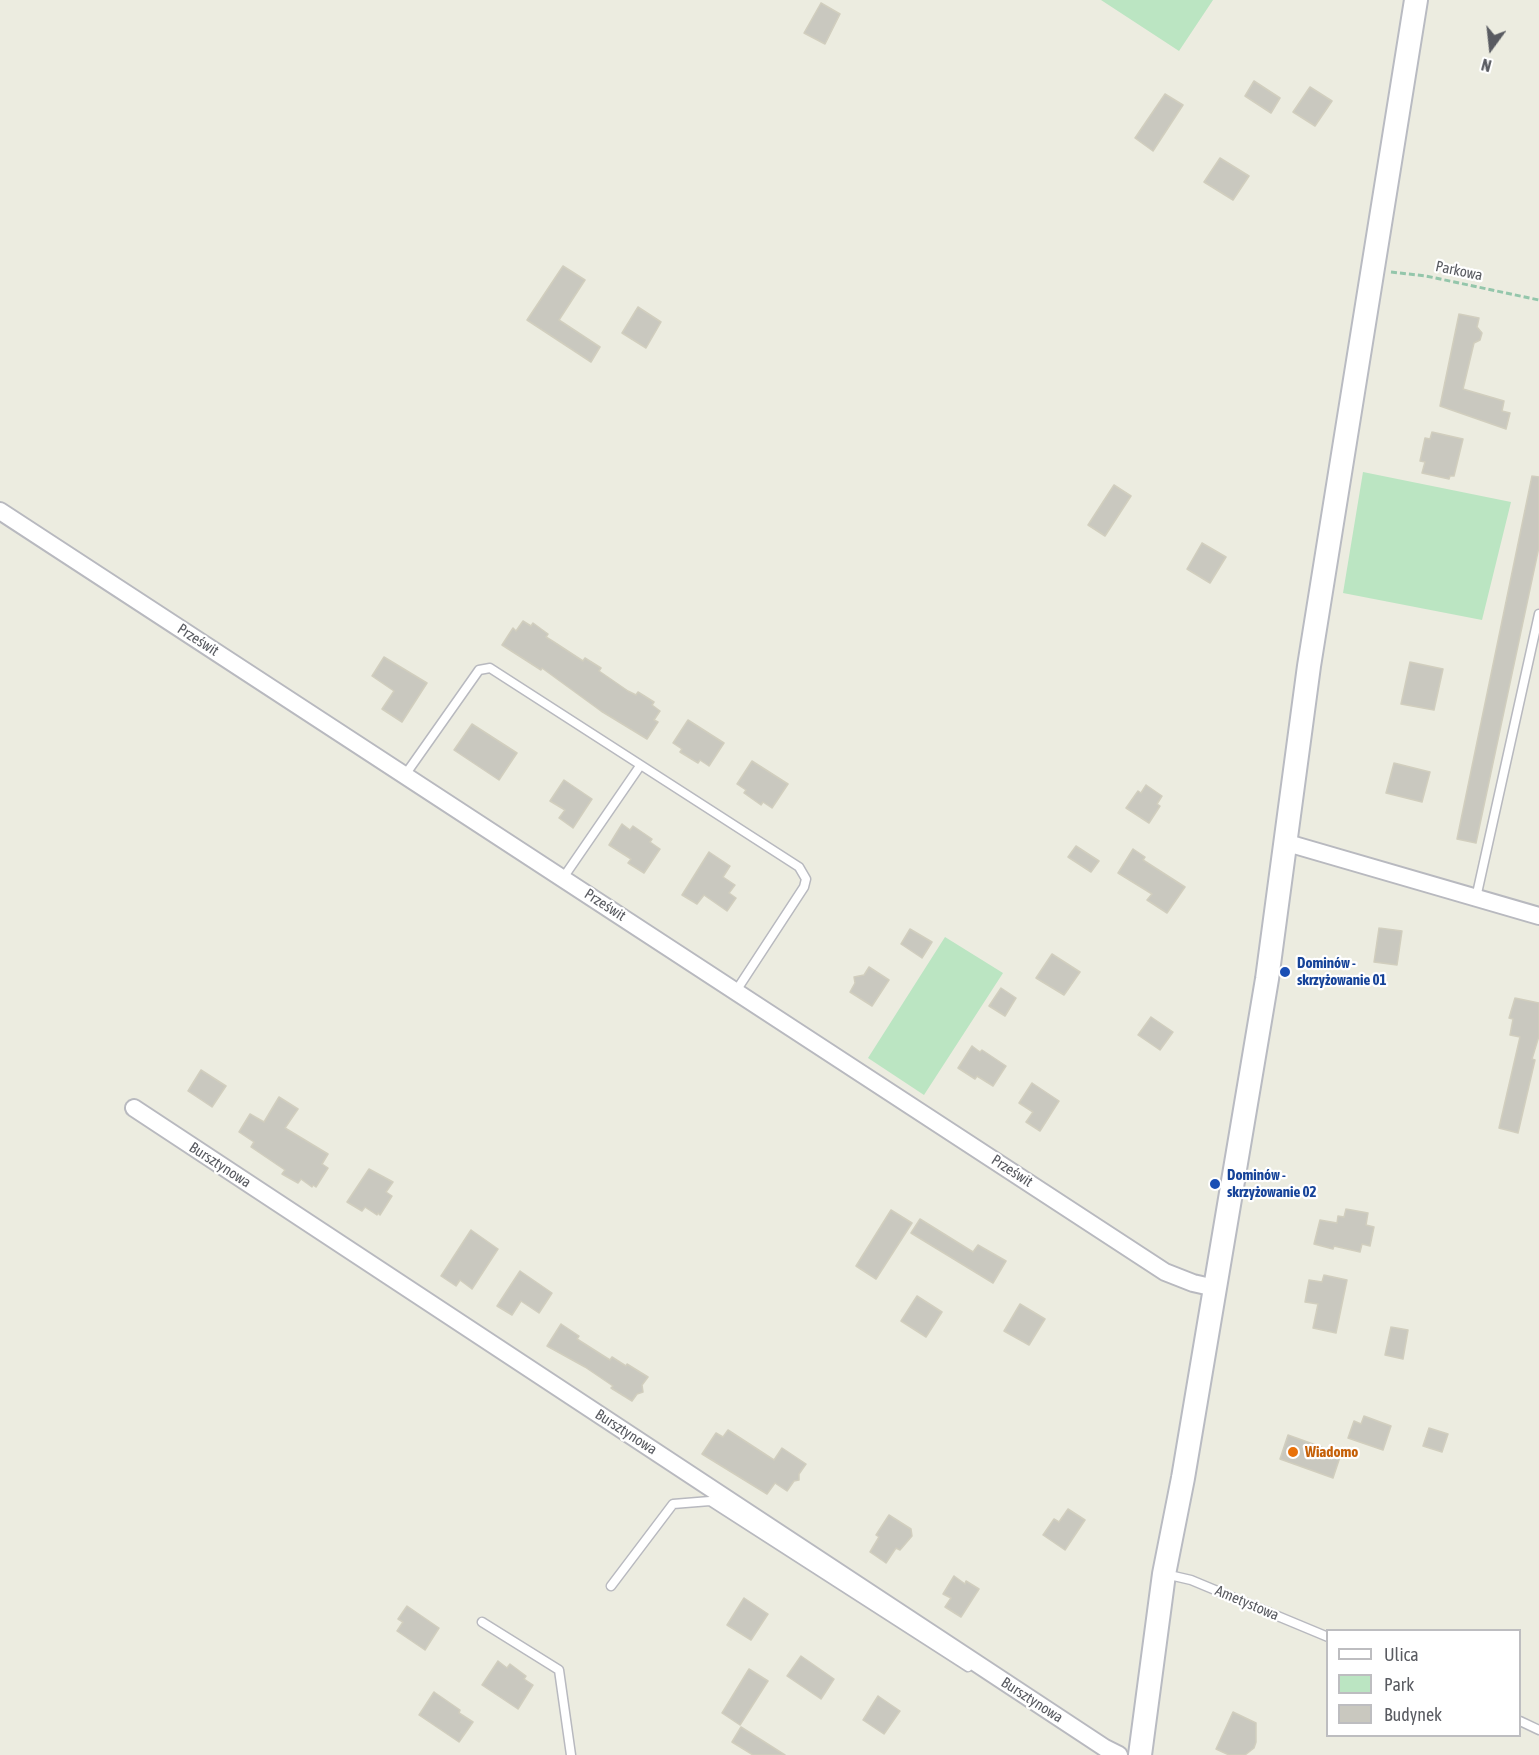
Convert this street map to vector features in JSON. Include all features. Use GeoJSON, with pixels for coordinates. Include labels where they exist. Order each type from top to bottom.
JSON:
{"type":"FeatureCollection","features":[{"type":"Feature","properties":{"kind":"street"},"geometry":{"type":"LineString","coordinates":[[1140,1755],[1164,1574],[1267,979],[1309,666],[1416,0]]}},
{"type":"Feature","properties":{"kind":"street","name":"Prześwit"},"geometry":{"type":"LineString","coordinates":[[0,511],[1165,1272],[1193,1283],[1215,1288]]}},
{"type":"Feature","properties":{"kind":"street"},"geometry":{"type":"LineString","coordinates":[[1284,842],[1539,916]]}},
{"type":"Feature","properties":{"kind":"street","name":"Bursztynowa"},"geometry":{"type":"LineString","coordinates":[[134,1108],[1119,1755]]}},
{"type":"Feature","properties":{"kind":"lane"},"geometry":{"type":"LineString","coordinates":[[1476,898],[1539,614]]}},
{"type":"Feature","properties":{"kind":"lane"},"geometry":{"type":"LineString","coordinates":[[405,775],[479,670],[483,667],[490,668],[799,867],[806,879],[804,887],[736,991]]}},
{"type":"Feature","properties":{"kind":"lane"},"geometry":{"type":"LineString","coordinates":[[563,878],[640,766]]}},
{"type":"Feature","properties":{"kind":"lane"},"geometry":{"type":"LineString","coordinates":[[611,1586],[674,1504],[710,1501],[1106,1755]]}},
{"type":"Feature","properties":{"kind":"lane","name":"Ametystowa"},"geometry":{"type":"LineString","coordinates":[[1164,1574],[1191,1580],[1326,1636]]}},
{"type":"Feature","properties":{"kind":"lane"},"geometry":{"type":"LineString","coordinates":[[482,1622],[559,1670],[571,1755]]}},
{"type":"Feature","properties":{"kind":"lane"},"geometry":{"type":"LineString","coordinates":[[1521,1721],[1539,1730]]}},
{"type":"Feature","properties":{"kind":"path","name":"Parkowa"},"geometry":{"type":"LineString","coordinates":[[1374,269],[1426,276],[1539,300]]}},
{"type":"Feature","properties":{"kind":"green space"},"geometry":{"type":"Polygon","coordinates":[[[1101,0],[1213,0],[1179,51],[1101,0]]]}},
{"type":"Feature","properties":{"kind":"green space"},"geometry":{"type":"Polygon","coordinates":[[[1363,472],[1511,502],[1482,620],[1343,593],[1363,472]]]}},
{"type":"Feature","properties":{"kind":"green space"},"geometry":{"type":"Polygon","coordinates":[[[945,937],[1003,973],[924,1095],[868,1058],[945,937]]]}},
{"type":"Feature","properties":{"kind":"building"},"geometry":{"type":"Polygon","coordinates":[[[821,3],[840,14],[825,44],[804,33],[821,3]]]}},
{"type":"Feature","properties":{"kind":"building"},"geometry":{"type":"Polygon","coordinates":[[[1254,81],[1280,98],[1271,113],[1245,96],[1254,81]]]}},
{"type":"Feature","properties":{"kind":"building"},"geometry":{"type":"Polygon","coordinates":[[[1310,87],[1332,101],[1315,126],[1293,112],[1310,87]]]}},
{"type":"Feature","properties":{"kind":"building"},"geometry":{"type":"Polygon","coordinates":[[[1165,94],[1183,105],[1153,151],[1135,138],[1165,94]]]}},
{"type":"Feature","properties":{"kind":"building"},"geometry":{"type":"Polygon","coordinates":[[[1220,158],[1249,176],[1233,200],[1204,182],[1220,158]]]}},
{"type":"Feature","properties":{"kind":"building"},"geometry":{"type":"Polygon","coordinates":[[[563,266],[585,280],[559,320],[600,347],[591,362],[527,320],[563,266]]]}},
{"type":"Feature","properties":{"kind":"building"},"geometry":{"type":"Polygon","coordinates":[[[638,307],[661,322],[646,348],[622,333],[638,307]]]}},
{"type":"Feature","properties":{"kind":"building"},"geometry":{"type":"Polygon","coordinates":[[[1459,314],[1479,318],[1477,327],[1482,333],[1480,340],[1474,343],[1463,389],[1504,401],[1502,411],[1510,413],[1506,429],[1440,406],[1459,314]]]}},
{"type":"Feature","properties":{"kind":"building"},"geometry":{"type":"Polygon","coordinates":[[[1432,432],[1463,439],[1454,476],[1450,476],[1449,479],[1422,473],[1425,462],[1420,461],[1425,438],[1430,439],[1432,432]]]}},
{"type":"Feature","properties":{"kind":"building"},"geometry":{"type":"Polygon","coordinates":[[[1532,476],[1539,477],[1539,547],[1476,843],[1457,839],[1532,476]]]}},
{"type":"Feature","properties":{"kind":"building"},"geometry":{"type":"Polygon","coordinates":[[[1114,485],[1131,496],[1105,536],[1088,525],[1114,485]]]}},
{"type":"Feature","properties":{"kind":"building"},"geometry":{"type":"Polygon","coordinates":[[[1202,543],[1226,557],[1210,583],[1187,569],[1202,543]]]}},
{"type":"Feature","properties":{"kind":"building"},"geometry":{"type":"Polygon","coordinates":[[[523,621],[531,626],[533,623],[548,634],[546,637],[583,661],[585,658],[601,668],[599,671],[628,691],[636,695],[638,692],[654,702],[652,705],[660,711],[654,720],[658,722],[647,739],[601,711],[542,668],[541,670],[502,645],[513,628],[516,631],[523,621]]]}},
{"type":"Feature","properties":{"kind":"building"},"geometry":{"type":"Polygon","coordinates":[[[384,657],[427,683],[402,722],[382,709],[394,691],[372,676],[384,657]]]}},
{"type":"Feature","properties":{"kind":"building"},"geometry":{"type":"Polygon","coordinates":[[[1410,662],[1443,669],[1434,710],[1401,704],[1410,662]]]}},
{"type":"Feature","properties":{"kind":"building"},"geometry":{"type":"Polygon","coordinates":[[[688,720],[724,743],[709,766],[700,760],[698,763],[680,752],[682,749],[673,743],[688,720]]]}},
{"type":"Feature","properties":{"kind":"building"},"geometry":{"type":"Polygon","coordinates":[[[472,724],[517,753],[499,780],[454,750],[472,724]]]}},
{"type":"Feature","properties":{"kind":"building"},"geometry":{"type":"Polygon","coordinates":[[[752,761],[788,784],[772,808],[763,802],[761,805],[744,793],[746,790],[737,784],[752,761]]]}},
{"type":"Feature","properties":{"kind":"building"},"geometry":{"type":"Polygon","coordinates":[[[1394,763],[1430,772],[1422,802],[1386,793],[1394,763]]]}},
{"type":"Feature","properties":{"kind":"building"},"geometry":{"type":"Polygon","coordinates":[[[564,780],[592,799],[573,828],[559,818],[565,810],[550,801],[564,780]]]}},
{"type":"Feature","properties":{"kind":"building"},"geometry":{"type":"Polygon","coordinates":[[[1146,785],[1162,796],[1157,804],[1160,806],[1149,823],[1126,808],[1138,791],[1141,793],[1146,785]]]}},
{"type":"Feature","properties":{"kind":"building"},"geometry":{"type":"Polygon","coordinates":[[[622,824],[630,830],[633,826],[652,839],[650,842],[660,849],[644,873],[628,863],[631,859],[609,845],[622,824]]]}},
{"type":"Feature","properties":{"kind":"building"},"geometry":{"type":"Polygon","coordinates":[[[1076,846],[1099,861],[1091,872],[1068,857],[1076,846]]]}},
{"type":"Feature","properties":{"kind":"building"},"geometry":{"type":"Polygon","coordinates":[[[1133,849],[1145,857],[1143,860],[1185,887],[1167,913],[1147,900],[1152,894],[1118,873],[1133,849]]]}},
{"type":"Feature","properties":{"kind":"building"},"geometry":{"type":"Polygon","coordinates":[[[709,852],[730,866],[723,877],[735,885],[729,893],[736,898],[727,911],[704,895],[697,904],[682,895],[709,852]]]}},
{"type":"Feature","properties":{"kind":"building"},"geometry":{"type":"Polygon","coordinates":[[[1379,928],[1402,931],[1397,965],[1374,962],[1379,928]]]}},
{"type":"Feature","properties":{"kind":"building"},"geometry":{"type":"Polygon","coordinates":[[[910,929],[932,942],[922,958],[901,944],[910,929]]]}},
{"type":"Feature","properties":{"kind":"building"},"geometry":{"type":"Polygon","coordinates":[[[1052,954],[1080,972],[1064,995],[1036,978],[1052,954]]]}},
{"type":"Feature","properties":{"kind":"building"},"geometry":{"type":"Polygon","coordinates":[[[869,967],[889,980],[872,1006],[850,992],[855,983],[854,977],[864,975],[869,967]]]}},
{"type":"Feature","properties":{"kind":"building"},"geometry":{"type":"Polygon","coordinates":[[[1001,988],[1016,998],[1005,1016],[989,1006],[1001,988]]]}},
{"type":"Feature","properties":{"kind":"building"},"geometry":{"type":"Polygon","coordinates":[[[1515,998],[1539,1003],[1539,1036],[1532,1059],[1535,1060],[1518,1133],[1499,1128],[1520,1037],[1510,1035],[1513,1019],[1509,1018],[1515,998]]]}},
{"type":"Feature","properties":{"kind":"building"},"geometry":{"type":"Polygon","coordinates":[[[1151,1017],[1173,1032],[1160,1050],[1138,1035],[1151,1017]]]}},
{"type":"Feature","properties":{"kind":"building"},"geometry":{"type":"Polygon","coordinates":[[[972,1046],[1006,1066],[993,1086],[977,1076],[975,1079],[958,1068],[972,1046]]]}},
{"type":"Feature","properties":{"kind":"building"},"geometry":{"type":"Polygon","coordinates":[[[201,1070],[226,1086],[212,1107],[188,1091],[201,1070]]]}},
{"type":"Feature","properties":{"kind":"building"},"geometry":{"type":"Polygon","coordinates":[[[1032,1083],[1059,1101],[1040,1131],[1026,1122],[1033,1112],[1019,1103],[1032,1083]]]}},
{"type":"Feature","properties":{"kind":"building"},"geometry":{"type":"Polygon","coordinates":[[[279,1097],[298,1109],[285,1128],[328,1154],[322,1164],[328,1168],[316,1187],[313,1185],[312,1187],[301,1179],[298,1183],[282,1174],[285,1170],[251,1147],[254,1142],[239,1132],[250,1114],[264,1122],[279,1097]]]}},
{"type":"Feature","properties":{"kind":"building"},"geometry":{"type":"Polygon","coordinates":[[[369,1169],[393,1182],[386,1192],[392,1196],[380,1215],[365,1207],[362,1211],[347,1202],[369,1169]]]}},
{"type":"Feature","properties":{"kind":"building"},"geometry":{"type":"Polygon","coordinates":[[[1346,1209],[1368,1213],[1366,1225],[1374,1227],[1370,1246],[1362,1244],[1360,1252],[1314,1244],[1320,1220],[1337,1223],[1338,1216],[1344,1217],[1346,1209]]]}},
{"type":"Feature","properties":{"kind":"building"},"geometry":{"type":"Polygon","coordinates":[[[891,1210],[912,1223],[876,1279],[856,1266],[891,1210]]]}},
{"type":"Feature","properties":{"kind":"building"},"geometry":{"type":"Polygon","coordinates":[[[920,1219],[973,1252],[978,1245],[1006,1261],[993,1283],[911,1233],[920,1219]]]}},
{"type":"Feature","properties":{"kind":"building"},"geometry":{"type":"Polygon","coordinates":[[[471,1230],[498,1249],[472,1289],[460,1280],[456,1286],[441,1276],[471,1230]]]}},
{"type":"Feature","properties":{"kind":"building"},"geometry":{"type":"Polygon","coordinates":[[[520,1271],[552,1293],[539,1313],[521,1301],[512,1315],[497,1306],[520,1271]]]}},
{"type":"Feature","properties":{"kind":"building"},"geometry":{"type":"Polygon","coordinates":[[[1324,1275],[1347,1280],[1336,1333],[1313,1328],[1318,1304],[1305,1302],[1309,1280],[1322,1282],[1324,1275]]]}},
{"type":"Feature","properties":{"kind":"building"},"geometry":{"type":"Polygon","coordinates":[[[917,1296],[942,1312],[926,1337],[901,1321],[917,1296]]]}},
{"type":"Feature","properties":{"kind":"building"},"geometry":{"type":"Polygon","coordinates":[[[1020,1304],[1045,1319],[1029,1345],[1004,1331],[1020,1304]]]}},
{"type":"Feature","properties":{"kind":"building"},"geometry":{"type":"Polygon","coordinates":[[[561,1324],[579,1336],[577,1339],[610,1360],[612,1357],[648,1377],[642,1385],[643,1392],[637,1394],[632,1401],[585,1367],[547,1346],[561,1324]]]}},
{"type":"Feature","properties":{"kind":"building"},"geometry":{"type":"Polygon","coordinates":[[[1391,1327],[1408,1330],[1403,1359],[1385,1355],[1391,1327]]]}},
{"type":"Feature","properties":{"kind":"building"},"geometry":{"type":"Polygon","coordinates":[[[1364,1416],[1391,1426],[1383,1450],[1348,1438],[1354,1421],[1361,1424],[1364,1416]]]}},
{"type":"Feature","properties":{"kind":"building"},"geometry":{"type":"Polygon","coordinates":[[[1429,1428],[1448,1434],[1442,1452],[1423,1446],[1429,1428]]]}},
{"type":"Feature","properties":{"kind":"building"},"geometry":{"type":"Polygon","coordinates":[[[728,1430],[774,1460],[782,1448],[806,1464],[799,1474],[799,1480],[794,1481],[787,1491],[775,1483],[767,1494],[702,1454],[716,1433],[723,1437],[728,1430]]]}},
{"type":"Feature","properties":{"kind":"building"},"geometry":{"type":"Polygon","coordinates":[[[1288,1435],[1341,1454],[1333,1478],[1280,1459],[1288,1435]]]}},
{"type":"Feature","properties":{"kind":"building"},"geometry":{"type":"Polygon","coordinates":[[[1068,1509],[1085,1520],[1065,1550],[1043,1535],[1054,1519],[1059,1522],[1068,1509]]]}},
{"type":"Feature","properties":{"kind":"building"},"geometry":{"type":"Polygon","coordinates":[[[889,1515],[911,1529],[912,1536],[900,1550],[896,1548],[886,1563],[870,1552],[879,1537],[876,1535],[889,1515]]]}},
{"type":"Feature","properties":{"kind":"building"},"geometry":{"type":"Polygon","coordinates":[[[954,1576],[965,1584],[966,1581],[979,1589],[961,1617],[945,1607],[951,1598],[943,1594],[954,1576]]]}},
{"type":"Feature","properties":{"kind":"building"},"geometry":{"type":"Polygon","coordinates":[[[744,1598],[768,1614],[751,1640],[727,1625],[744,1598]]]}},
{"type":"Feature","properties":{"kind":"building"},"geometry":{"type":"Polygon","coordinates":[[[407,1606],[439,1628],[425,1650],[397,1631],[403,1622],[398,1619],[407,1606]]]}},
{"type":"Feature","properties":{"kind":"building"},"geometry":{"type":"Polygon","coordinates":[[[801,1656],[834,1679],[821,1699],[787,1676],[801,1656]]]}},
{"type":"Feature","properties":{"kind":"building"},"geometry":{"type":"Polygon","coordinates":[[[498,1661],[507,1668],[510,1664],[526,1676],[524,1679],[533,1685],[518,1709],[482,1685],[498,1661]]]}},
{"type":"Feature","properties":{"kind":"building"},"geometry":{"type":"Polygon","coordinates":[[[749,1669],[768,1681],[740,1725],[722,1713],[749,1669]]]}},
{"type":"Feature","properties":{"kind":"building"},"geometry":{"type":"Polygon","coordinates":[[[434,1692],[473,1722],[459,1742],[419,1715],[434,1692]]]}},
{"type":"Feature","properties":{"kind":"building"},"geometry":{"type":"Polygon","coordinates":[[[878,1696],[900,1711],[884,1734],[863,1720],[878,1696]]]}},
{"type":"Feature","properties":{"kind":"building"},"geometry":{"type":"Polygon","coordinates":[[[1233,1712],[1256,1723],[1254,1748],[1245,1755],[1229,1755],[1216,1749],[1233,1712]]]}},
{"type":"Feature","properties":{"kind":"building"},"geometry":{"type":"Polygon","coordinates":[[[741,1727],[785,1755],[753,1755],[732,1742],[741,1727]]]}},
{"type":"Feature","properties":{"kind":"place","name":"Dominów - skrzyżowanie 01"},"geometry":{"type":"Point","coordinates":[1285,972]}},
{"type":"Feature","properties":{"kind":"place","name":"Dominów - skrzyżowanie 02"},"geometry":{"type":"Point","coordinates":[1215,1184]}},
{"type":"Feature","properties":{"kind":"place","name":"Wiadomo"},"geometry":{"type":"Point","coordinates":[1293,1452]}}]}
